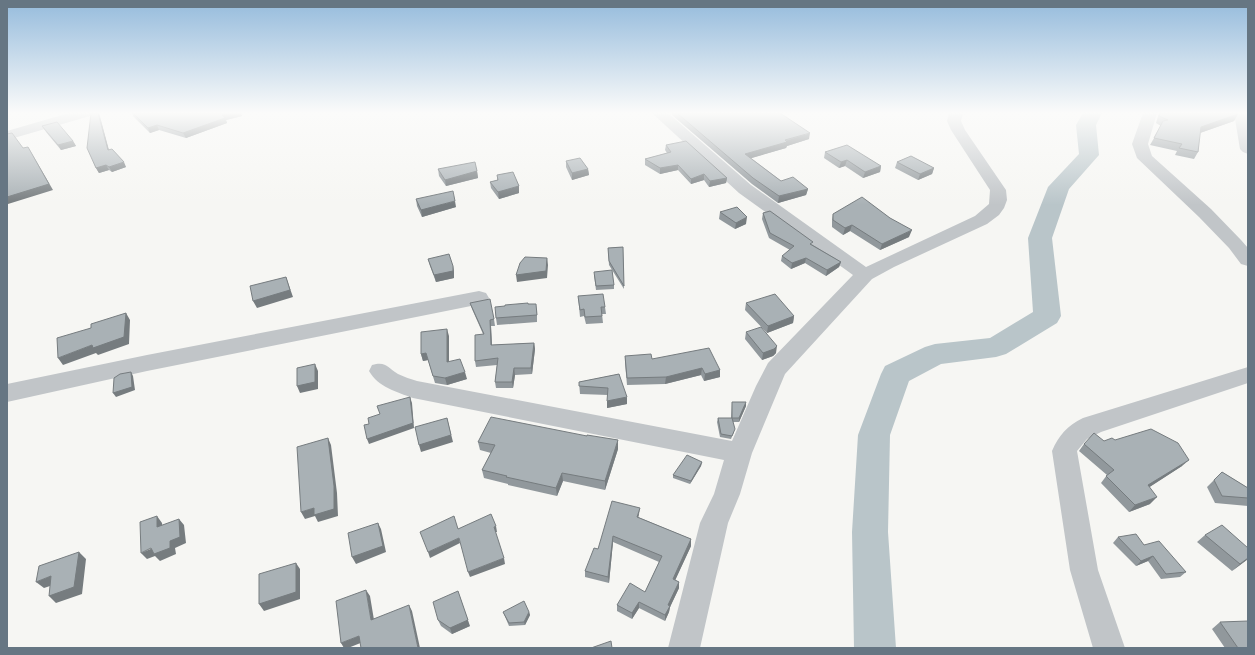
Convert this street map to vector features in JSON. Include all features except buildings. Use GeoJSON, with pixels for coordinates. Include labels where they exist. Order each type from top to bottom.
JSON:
{"type":"FeatureCollection","features":[{"type":"Feature","properties":{"kind":"street"},"geometry":{"type":"LineString","coordinates":[[694,144],[746,189],[865,276]]}},
{"type":"Feature","properties":{"kind":"street"},"geometry":{"type":"LineString","coordinates":[[684,648],[714,523],[727,494],[739,454],[759,403],[776,369],[854,285],[865,276],[887,263],[980,220],[995,210],[998,204],[998,190],[967,144]]}},
{"type":"Feature","properties":{"kind":"street"},"geometry":{"type":"LineString","coordinates":[[1140,144],[1145,158],[1205,213],[1235,244],[1248,260]]}},
{"type":"Feature","properties":{"kind":"street"},"geometry":{"type":"LineString","coordinates":[[7,393],[154,361],[479,298]]}},
{"type":"Feature","properties":{"kind":"street"},"geometry":{"type":"LineString","coordinates":[[380,371],[389,379],[413,389],[739,454]]}},
{"type":"Feature","properties":{"kind":"street"},"geometry":{"type":"LineString","coordinates":[[1109,648],[1081,557],[1064,451],[1070,439],[1092,425],[1248,375]]}},
{"type":"Feature","properties":{"kind":"waterway"},"geometry":{"type":"LineString","coordinates":[[875,648],[870,532],[874,435],[896,374],[935,354],[996,347],[1047,316],[1040,238],[1059,187],[1089,155],[1088,144]]}}]}
